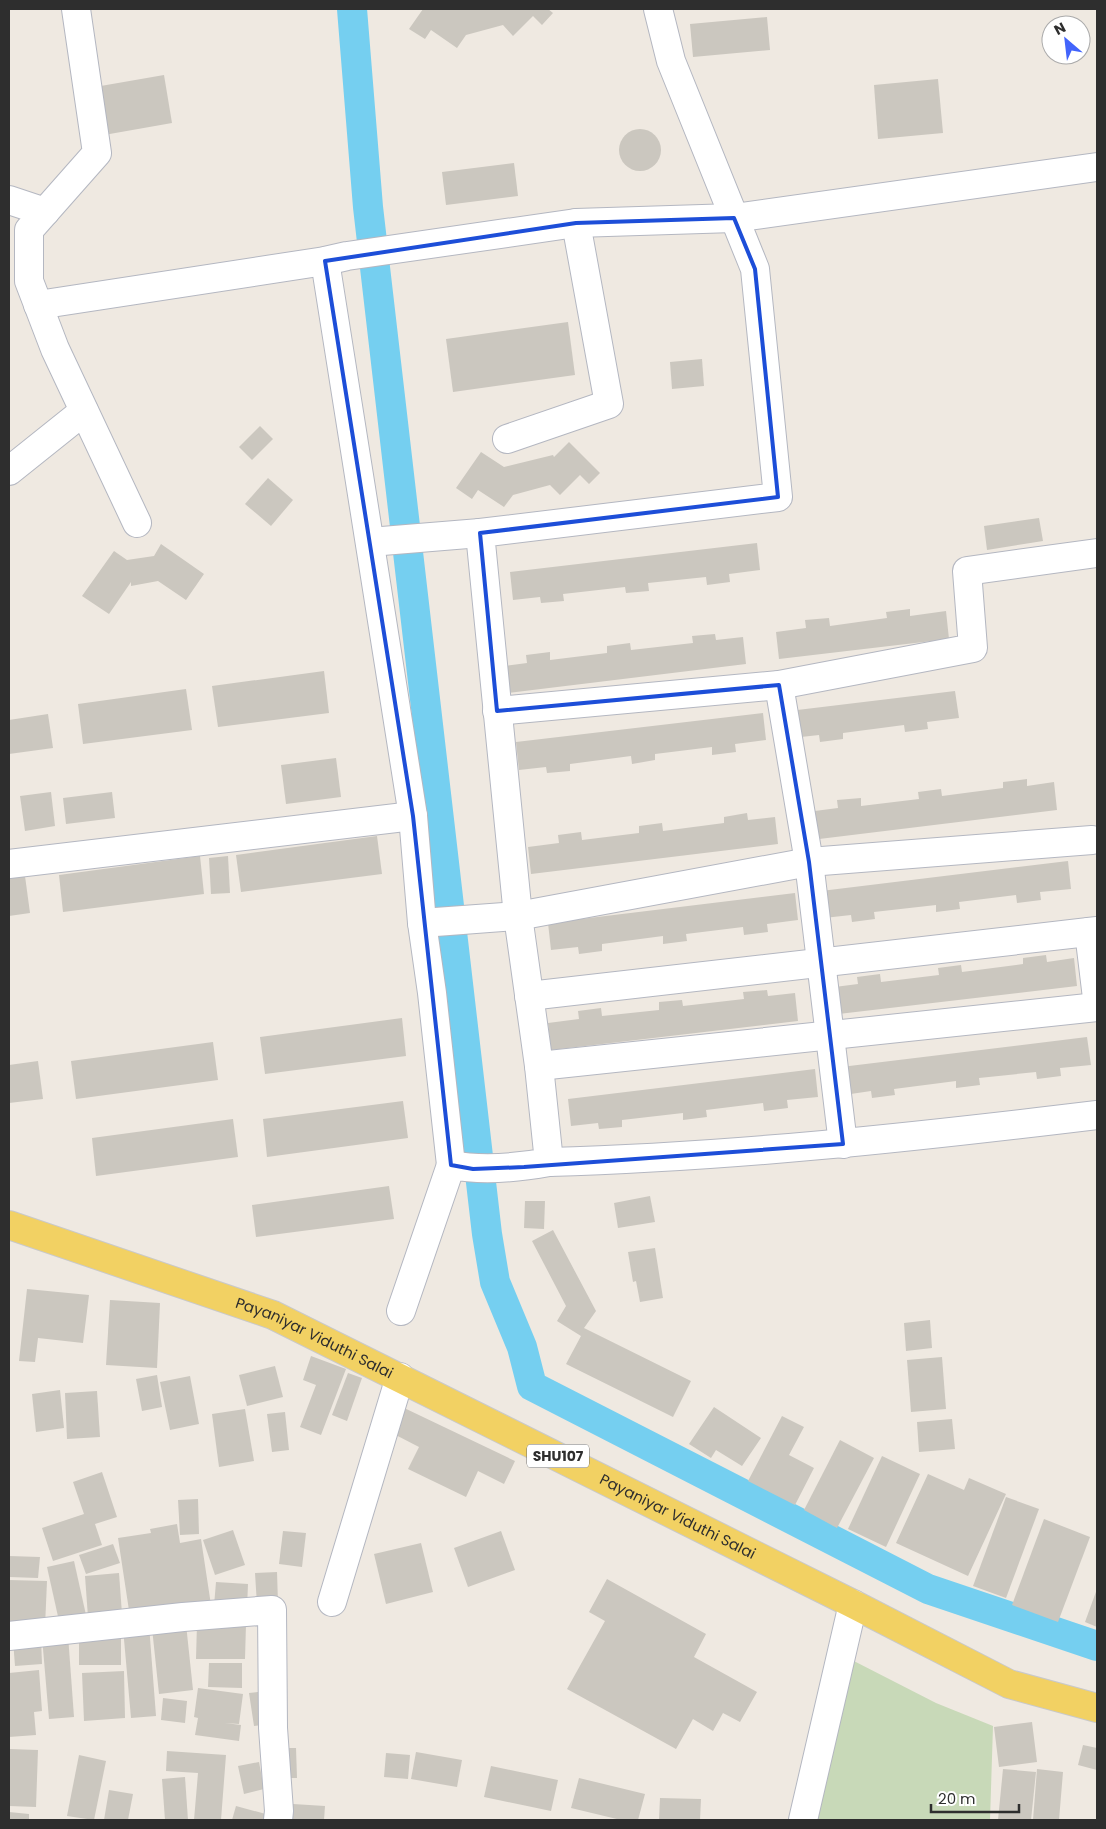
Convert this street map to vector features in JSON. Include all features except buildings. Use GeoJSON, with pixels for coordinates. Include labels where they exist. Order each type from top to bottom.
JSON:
{"type":"FeatureCollection","features":[{"type":"Feature","properties":{"kind":"main road","name":"Payaniyar Viduthi Salai"},"geometry":{"type":"LineString","coordinates":[[9,1225],[274,1315],[853,1604],[1009,1684],[1097,1708]]}},
{"type":"Feature","properties":{"kind":"street"},"geometry":{"type":"LineString","coordinates":[[76,9],[97,153],[29,230],[29,281],[55,349],[137,524]]}},
{"type":"Feature","properties":{"kind":"street"},"geometry":{"type":"LineString","coordinates":[[383,542],[480,533],[778,497],[755,269],[671,61],[658,9]]}},
{"type":"Feature","properties":{"kind":"street"},"geometry":{"type":"LineString","coordinates":[[38,305],[576,223],[734,218],[1097,167]]}},
{"type":"Feature","properties":{"kind":"street"},"geometry":{"type":"LineString","coordinates":[[9,200],[46,212]]}},
{"type":"Feature","properties":{"kind":"street"},"geometry":{"type":"LineString","coordinates":[[508,438],[609,404],[576,223]]}},
{"type":"Feature","properties":{"kind":"street"},"geometry":{"type":"LineString","coordinates":[[336,259],[383,542],[413,816],[432,922],[432,993],[462,1167],[401,1311]]}},
{"type":"Feature","properties":{"kind":"street"},"geometry":{"type":"LineString","coordinates":[[9,471],[84,411]]}},
{"type":"Feature","properties":{"kind":"street"},"geometry":{"type":"LineString","coordinates":[[480,533],[497,711],[509,917],[529,996],[539,1066],[536,1165]]}},
{"type":"Feature","properties":{"kind":"street"},"geometry":{"type":"LineString","coordinates":[[497,711],[779,684],[974,648],[967,571],[1097,553]]}},
{"type":"Feature","properties":{"kind":"street"},"geometry":{"type":"LineString","coordinates":[[779,684],[809,862],[843,1144]]}},
{"type":"Feature","properties":{"kind":"street"},"geometry":{"type":"LineString","coordinates":[[9,864],[413,816]]}},
{"type":"Feature","properties":{"kind":"street"},"geometry":{"type":"LineString","coordinates":[[432,922],[509,917],[809,862],[1092,840]]}},
{"type":"Feature","properties":{"kind":"street"},"geometry":{"type":"LineString","coordinates":[[529,996],[1093,931],[1097,998]]}},
{"type":"Feature","properties":{"kind":"street"},"geometry":{"type":"LineString","coordinates":[[539,1066],[1097,1006]]}},
{"type":"Feature","properties":{"kind":"street"},"geometry":{"type":"LineString","coordinates":[[462,1167],[606,1161],[843,1144],[1097,1115]]}},
{"type":"Feature","properties":{"kind":"street"},"geometry":{"type":"LineString","coordinates":[[332,1602],[400,1377]]}},
{"type":"Feature","properties":{"kind":"street"},"geometry":{"type":"LineString","coordinates":[[803,1820],[853,1604]]}},
{"type":"Feature","properties":{"kind":"street"},"geometry":{"type":"LineString","coordinates":[[9,1636],[183,1616],[272,1610],[273,1728],[280,1811],[278,1820]]}},
{"type":"Feature","properties":{"kind":"highlighted area"},"geometry":{"type":"Polygon","coordinates":[[[734,218],[755,269],[778,497],[480,533],[497,711],[779,685],[809,862],[843,1144],[524,1167],[473,1169],[451,1165],[413,816],[325,261],[576,223],[734,218]]]}},
{"type":"Feature","properties":{"kind":"green space"},"geometry":{"type":"Polygon","coordinates":[[[848,1658],[936,1703],[993,1726],[990,1820],[813,1820],[848,1658]]]}},
{"type":"Feature","properties":{"kind":"waterway"},"geometry":{"type":"LineString","coordinates":[[352,9],[368,207],[487,1234],[495,1282],[522,1347],[532,1386],[928,1589],[1097,1646]]}}]}
